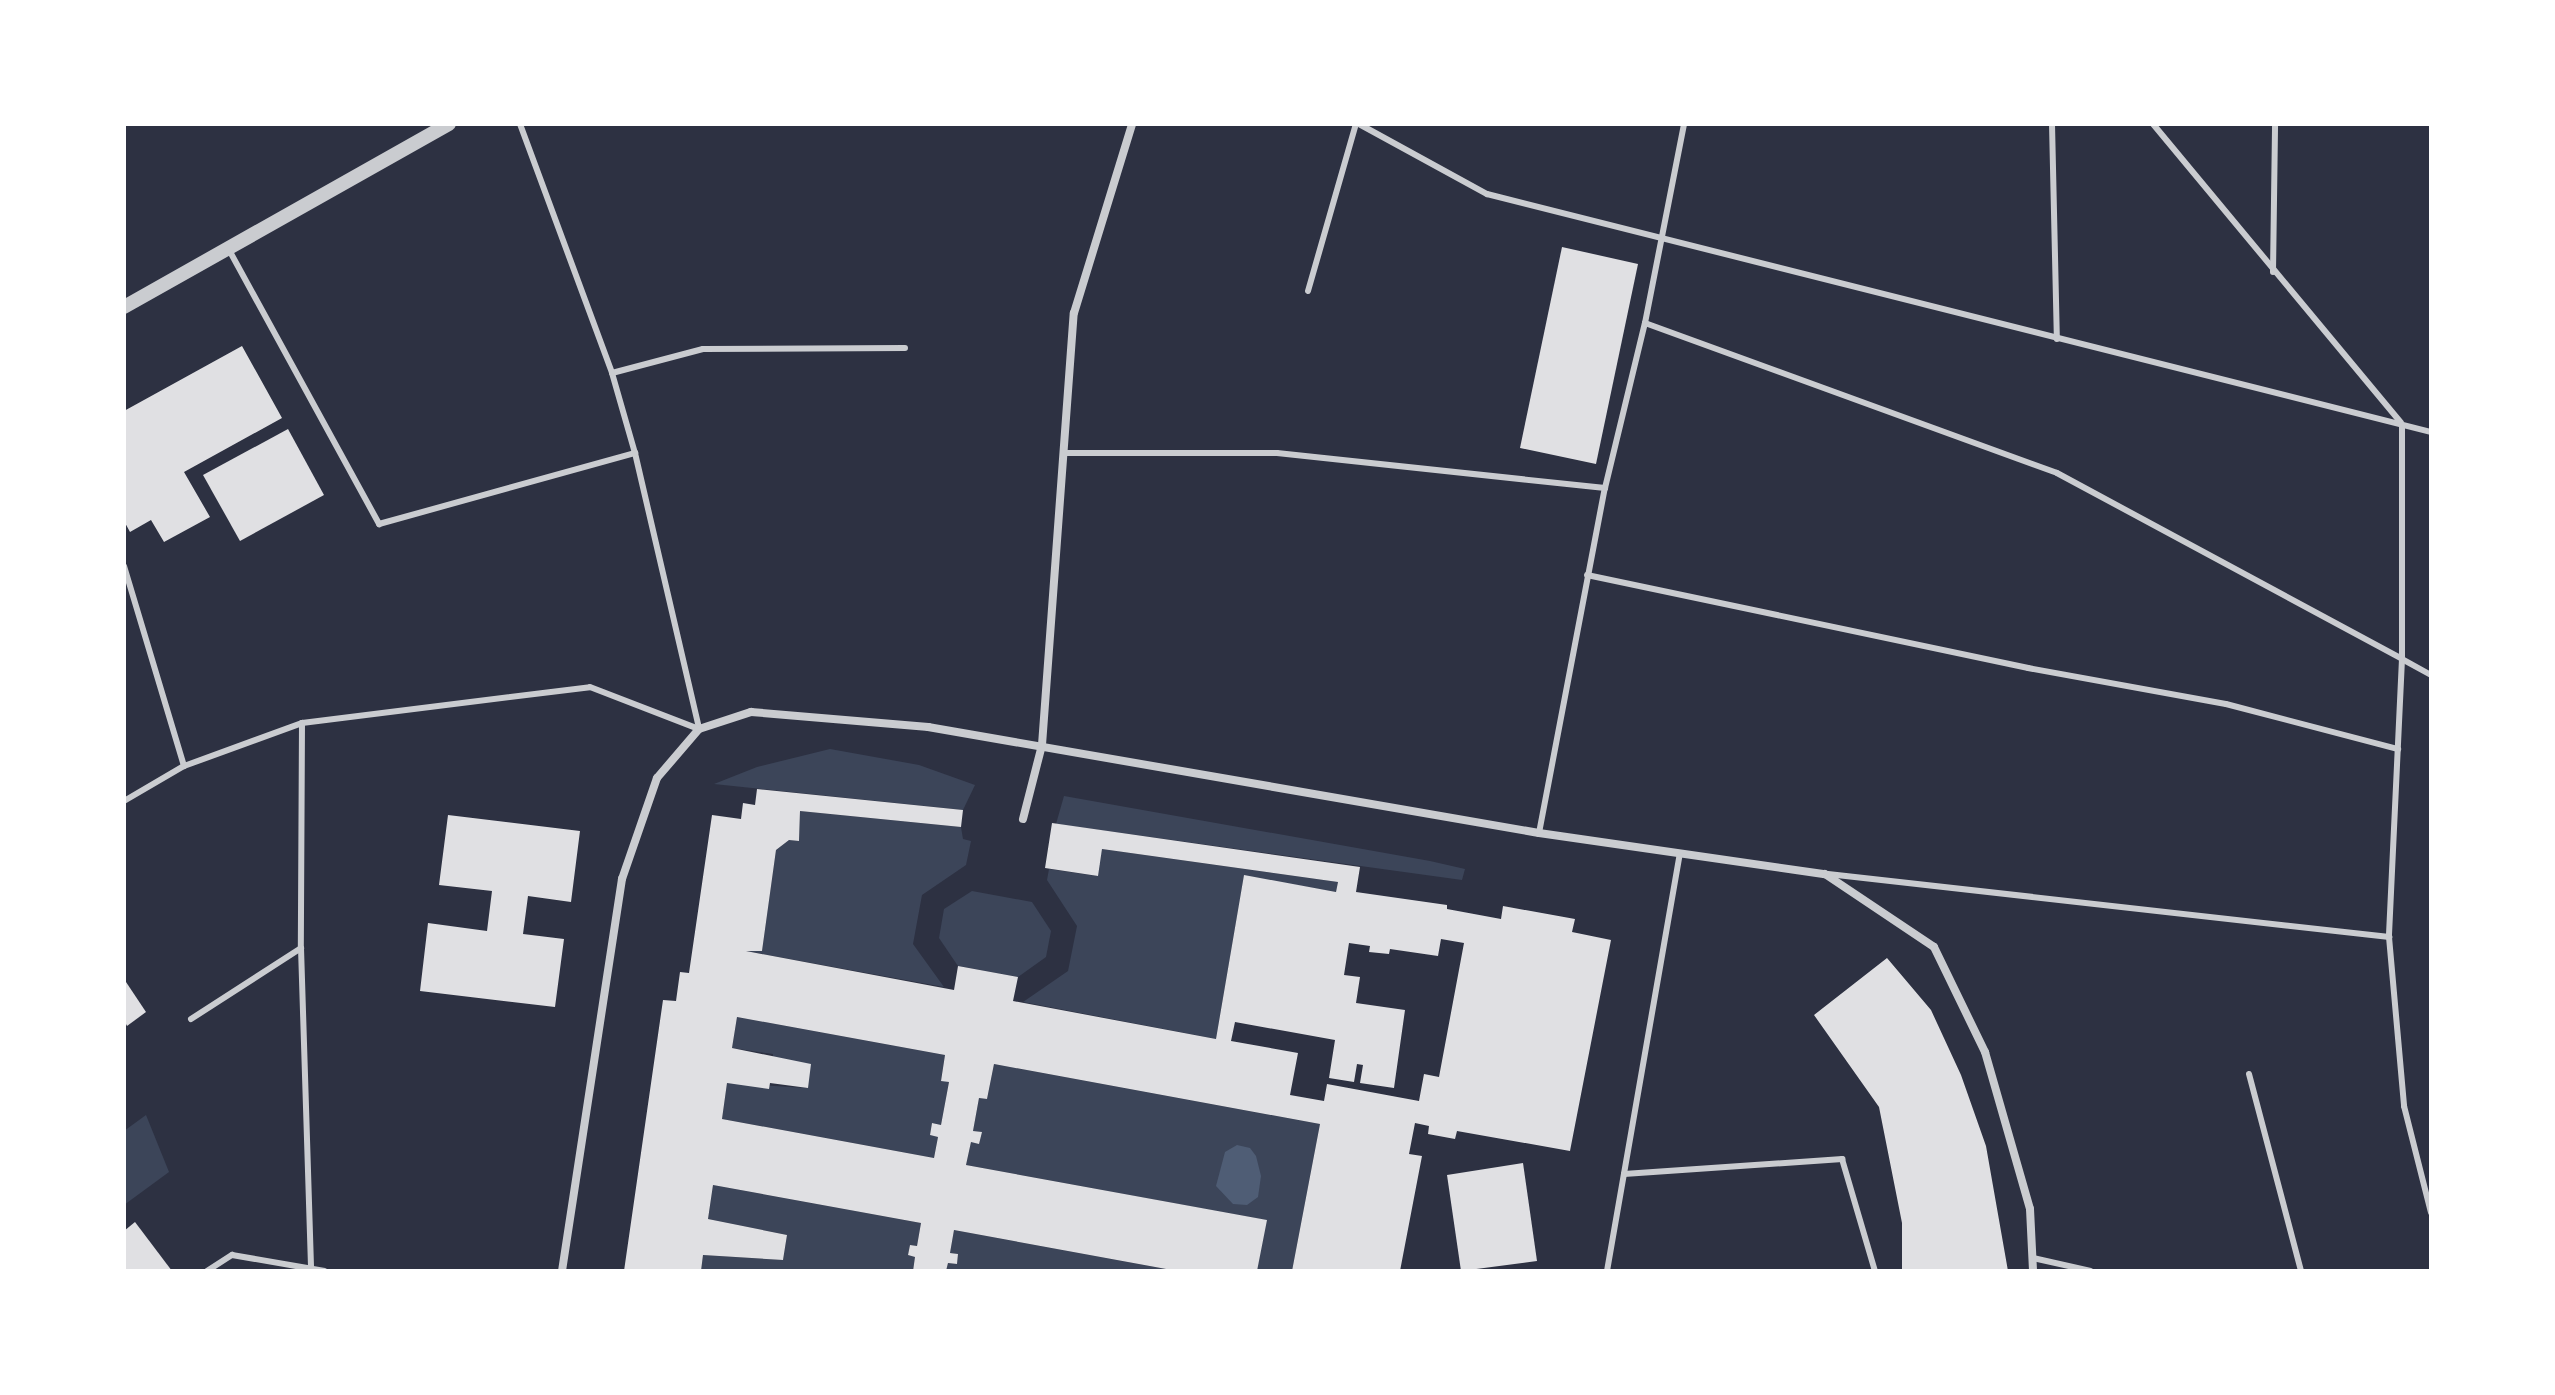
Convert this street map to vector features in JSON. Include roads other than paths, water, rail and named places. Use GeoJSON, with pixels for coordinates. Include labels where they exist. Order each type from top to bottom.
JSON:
{"type":"FeatureCollection","features":[{"type":"Feature","properties":{"kind":"street"},"geometry":{"type":"LineString","coordinates":[[124,307],[449,124]]}},
{"type":"Feature","properties":{"kind":"street"},"geometry":{"type":"LineString","coordinates":[[1023,819],[1042,745],[1074,313],[1132,124]]}},
{"type":"Feature","properties":{"kind":"street"},"geometry":{"type":"LineString","coordinates":[[562,1271],[622,879],[657,778],[699,729],[751,712],[928,727],[1539,833],[1825,874],[1934,947],[1985,1052],[2030,1209],[2033,1271]]}},
{"type":"Feature","properties":{"kind":"lane"},"geometry":{"type":"LineString","coordinates":[[520,124],[612,373],[635,453],[699,729]]}},
{"type":"Feature","properties":{"kind":"lane"},"geometry":{"type":"LineString","coordinates":[[1308,291],[1358,124],[1487,194],[2431,432]]}},
{"type":"Feature","properties":{"kind":"lane"},"geometry":{"type":"LineString","coordinates":[[1539,833],[1587,575],[1645,323],[1684,124]]}},
{"type":"Feature","properties":{"kind":"lane"},"geometry":{"type":"LineString","coordinates":[[2052,124],[2057,339]]}},
{"type":"Feature","properties":{"kind":"lane"},"geometry":{"type":"LineString","coordinates":[[2153,124],[2402,425],[2402,659],[2389,937],[2404,1106],[2431,1213]]}},
{"type":"Feature","properties":{"kind":"lane"},"geometry":{"type":"LineString","coordinates":[[2273,272],[2275,124]]}},
{"type":"Feature","properties":{"kind":"lane"},"geometry":{"type":"LineString","coordinates":[[228,248],[379,524],[635,453]]}},
{"type":"Feature","properties":{"kind":"lane"},"geometry":{"type":"LineString","coordinates":[[1645,323],[2057,473],[2431,675]]}},
{"type":"Feature","properties":{"kind":"lane"},"geometry":{"type":"LineString","coordinates":[[612,373],[703,349],[905,348]]}},
{"type":"Feature","properties":{"kind":"lane"},"geometry":{"type":"LineString","coordinates":[[1065,453],[1277,453],[1605,488]]}},
{"type":"Feature","properties":{"kind":"lane"},"geometry":{"type":"LineString","coordinates":[[124,566],[184,766]]}},
{"type":"Feature","properties":{"kind":"lane"},"geometry":{"type":"LineString","coordinates":[[1587,575],[2028,668],[2226,704],[2398,749]]}},
{"type":"Feature","properties":{"kind":"lane"},"geometry":{"type":"LineString","coordinates":[[124,801],[184,766],[302,723],[590,687],[699,729]]}},
{"type":"Feature","properties":{"kind":"lane"},"geometry":{"type":"LineString","coordinates":[[302,723],[301,948],[311,1268]]}},
{"type":"Feature","properties":{"kind":"lane"},"geometry":{"type":"LineString","coordinates":[[1607,1271],[1680,854]]}},
{"type":"Feature","properties":{"kind":"lane"},"geometry":{"type":"LineString","coordinates":[[1825,874],[2389,937]]}},
{"type":"Feature","properties":{"kind":"lane"},"geometry":{"type":"LineString","coordinates":[[191,1019],[301,948]]}},
{"type":"Feature","properties":{"kind":"lane"},"geometry":{"type":"LineString","coordinates":[[2249,1074],[2301,1271]]}},
{"type":"Feature","properties":{"kind":"lane"},"geometry":{"type":"LineString","coordinates":[[1624,1174],[1842,1159],[1875,1271]]}},
{"type":"Feature","properties":{"kind":"lane"},"geometry":{"type":"LineString","coordinates":[[207,1271],[232,1255],[325,1271]]}},
{"type":"Feature","properties":{"kind":"lane"},"geometry":{"type":"LineString","coordinates":[[2033,1258],[2091,1271]]}}]}
